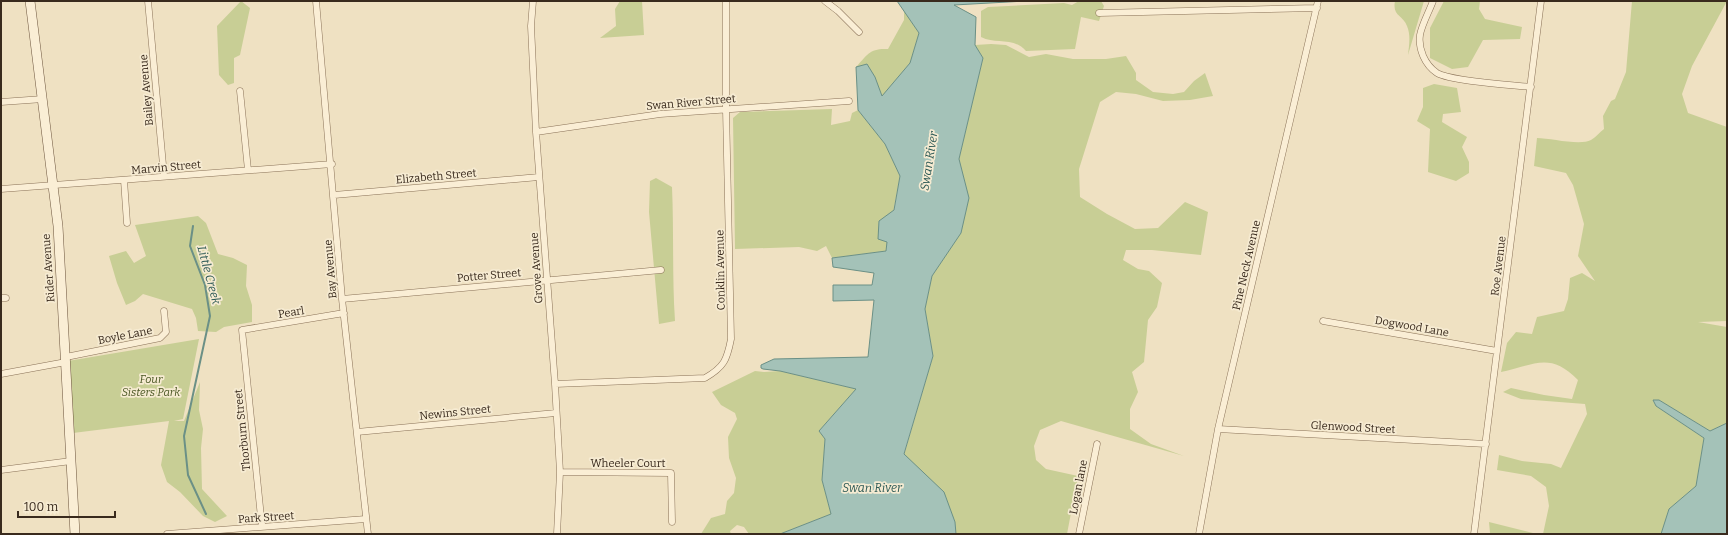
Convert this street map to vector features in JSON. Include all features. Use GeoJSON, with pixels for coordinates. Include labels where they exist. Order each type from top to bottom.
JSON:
{"type":"FeatureCollection","features":[{"type":"Feature","properties":{"kind":"street","name":"Rider Avenue"},"geometry":{"type":"LineString","coordinates":[[30,1],[58,226],[75,534]]}},
{"type":"Feature","properties":{"kind":"street","name":"Bailey Avenue"},"geometry":{"type":"LineString","coordinates":[[148,1],[164,176]]}},
{"type":"Feature","properties":{"kind":"street","name":"Bay Avenue"},"geometry":{"type":"LineString","coordinates":[[316,1],[332,164],[342,299],[368,534]]}},
{"type":"Feature","properties":{"kind":"street","name":"Grove Avenue"},"geometry":{"type":"LineString","coordinates":[[533,1],[531,26],[536,132],[555,384],[560,472],[557,534]]}},
{"type":"Feature","properties":{"kind":"street","name":"Conklin Avenue"},"geometry":{"type":"LineString","coordinates":[[555,384],[705,378],[721,367],[728,357],[731,339],[726,109],[726,1]]}},
{"type":"Feature","properties":{"kind":"street"},"geometry":{"type":"LineString","coordinates":[[825,1],[838,11],[859,32]]}},
{"type":"Feature","properties":{"kind":"street"},"geometry":{"type":"LineString","coordinates":[[1433,1],[1420,36],[1420,46],[1424,59],[1432,69],[1446,76],[1531,87]]}},
{"type":"Feature","properties":{"kind":"street","name":"Roe Avenue"},"geometry":{"type":"LineString","coordinates":[[1474,534],[1541,1]]}},
{"type":"Feature","properties":{"kind":"street"},"geometry":{"type":"LineString","coordinates":[[1099,14],[1218,7],[1317,4]]}},
{"type":"Feature","properties":{"kind":"street","name":"Pine Neck Avenue"},"geometry":{"type":"LineString","coordinates":[[1199,534],[1218,429],[1317,4]]}},
{"type":"Feature","properties":{"kind":"street"},"geometry":{"type":"LineString","coordinates":[[240,91],[248,170]]}},
{"type":"Feature","properties":{"kind":"street"},"geometry":{"type":"LineString","coordinates":[[1,102],[43,99]]}},
{"type":"Feature","properties":{"kind":"street","name":"Swan River Street"},"geometry":{"type":"LineString","coordinates":[[536,132],[660,114],[849,101]]}},
{"type":"Feature","properties":{"kind":"street","name":"Marvin Street"},"geometry":{"type":"LineString","coordinates":[[1,189],[332,164]]}},
{"type":"Feature","properties":{"kind":"street","name":"Elizabeth Street"},"geometry":{"type":"LineString","coordinates":[[334,195],[539,177]]}},
{"type":"Feature","properties":{"kind":"street"},"geometry":{"type":"LineString","coordinates":[[124,180],[127,223]]}},
{"type":"Feature","properties":{"kind":"street","name":"Potter Street"},"geometry":{"type":"LineString","coordinates":[[342,299],[661,270]]}},
{"type":"Feature","properties":{"kind":"street","name":"Boyle Lane"},"geometry":{"type":"LineString","coordinates":[[66,359],[160,338],[166,332],[164,311]]}},
{"type":"Feature","properties":{"kind":"street","name":"Pearl"},"geometry":{"type":"LineString","coordinates":[[242,330],[344,313]]}},
{"type":"Feature","properties":{"kind":"street","name":"Dogwood Lane"},"geometry":{"type":"LineString","coordinates":[[1323,321],[1497,351]]}},
{"type":"Feature","properties":{"kind":"street","name":"Thorburn Street"},"geometry":{"type":"LineString","coordinates":[[242,330],[262,527]]}},
{"type":"Feature","properties":{"kind":"street"},"geometry":{"type":"LineString","coordinates":[[1,374],[66,359]]}},
{"type":"Feature","properties":{"kind":"street","name":"Newins Street"},"geometry":{"type":"LineString","coordinates":[[357,432],[556,412]]}},
{"type":"Feature","properties":{"kind":"street","name":"Glenwood Street"},"geometry":{"type":"LineString","coordinates":[[1218,429],[1486,444]]}},
{"type":"Feature","properties":{"kind":"street","name":"Logan lane"},"geometry":{"type":"LineString","coordinates":[[1079,534],[1097,444]]}},
{"type":"Feature","properties":{"kind":"street"},"geometry":{"type":"LineString","coordinates":[[1,470],[71,461]]}},
{"type":"Feature","properties":{"kind":"street","name":"Wheeler Court"},"geometry":{"type":"LineString","coordinates":[[560,472],[671,473],[672,522]]}},
{"type":"Feature","properties":{"kind":"street","name":"Park Street"},"geometry":{"type":"LineString","coordinates":[[167,534],[366,519]]}},
{"type":"Feature","properties":{"kind":"green space"},"geometry":{"type":"Polygon","coordinates":[[[241,1],[250,8],[240,55],[234,58],[234,83],[228,85],[219,75],[217,26],[241,1]]]}},
{"type":"Feature","properties":{"kind":"green space"},"geometry":{"type":"Polygon","coordinates":[[[620,1],[642,1],[644,35],[600,38],[616,26],[615,9],[620,1]]]}},
{"type":"Feature","properties":{"kind":"green space"},"geometry":{"type":"Polygon","coordinates":[[[1079,1],[1101,1],[1104,6],[1099,21],[1081,17],[1075,49],[1026,51],[1021,46],[1010,42],[981,37],[981,11],[988,7],[1064,3],[1072,5],[1079,1]]]}},
{"type":"Feature","properties":{"kind":"green space"},"geometry":{"type":"Polygon","coordinates":[[[1395,1],[1424,1],[1408,55],[1409,33],[1405,22],[1396,13],[1394,6],[1395,1]]]}},
{"type":"Feature","properties":{"kind":"green space"},"geometry":{"type":"Polygon","coordinates":[[[1444,1],[1480,1],[1479,9],[1485,19],[1522,27],[1520,39],[1483,40],[1468,67],[1452,69],[1430,58],[1430,28],[1444,1]]]}},
{"type":"Feature","properties":{"kind":"green space"},"geometry":{"type":"Polygon","coordinates":[[[1632,1],[1727,1],[1692,66],[1682,94],[1688,113],[1727,127],[1727,321],[1698,322],[1727,327],[1727,423],[1710,431],[1659,400],[1653,400],[1656,406],[1704,438],[1696,486],[1669,509],[1661,534],[1543,534],[1549,506],[1546,487],[1531,476],[1497,470],[1499,455],[1522,461],[1551,464],[1561,468],[1587,414],[1585,404],[1521,399],[1503,392],[1511,388],[1572,399],[1578,380],[1568,371],[1559,366],[1541,362],[1501,372],[1507,343],[1516,332],[1532,334],[1537,317],[1564,311],[1568,299],[1570,278],[1582,273],[1595,281],[1578,256],[1584,224],[1573,185],[1566,173],[1534,166],[1537,138],[1586,142],[1593,139],[1604,129],[1603,116],[1611,101],[1615,99],[1626,72],[1632,1]]]}},
{"type":"Feature","properties":{"kind":"green space"},"geometry":{"type":"Polygon","coordinates":[[[904,11],[919,33],[910,63],[882,97],[875,77],[856,67],[873,51],[888,49],[904,20],[904,11]]]}},
{"type":"Feature","properties":{"kind":"green space"},"geometry":{"type":"Polygon","coordinates":[[[975,45],[1006,45],[1029,57],[1046,54],[1073,59],[1106,59],[1126,56],[1136,73],[1136,80],[1153,92],[1173,94],[1184,92],[1194,81],[1205,73],[1213,96],[1190,100],[1163,101],[1136,94],[1116,92],[1100,102],[1079,169],[1080,197],[1135,229],[1158,228],[1185,202],[1208,212],[1201,255],[1152,250],[1126,250],[1123,260],[1138,269],[1149,271],[1162,283],[1157,307],[1148,320],[1144,362],[1132,372],[1138,392],[1130,409],[1130,429],[1151,444],[1184,456],[1061,421],[1040,430],[1034,446],[1036,460],[1046,469],[1078,476],[1067,534],[956,534],[955,522],[904,455],[933,356],[925,309],[932,276],[961,233],[968,199],[959,159],[983,58],[975,45]]]}},
{"type":"Feature","properties":{"kind":"green space"},"geometry":{"type":"Polygon","coordinates":[[[1434,84],[1457,88],[1461,112],[1443,114],[1442,122],[1467,137],[1462,147],[1469,162],[1469,173],[1456,181],[1428,172],[1430,129],[1417,121],[1423,107],[1423,88],[1434,84]]]}},
{"type":"Feature","properties":{"kind":"green space"},"geometry":{"type":"Polygon","coordinates":[[[832,109],[831,125],[850,121],[852,113],[858,110],[885,144],[900,176],[886,251],[832,258],[826,246],[817,251],[799,247],[735,249],[733,118],[740,112],[832,109]]]}},
{"type":"Feature","properties":{"kind":"green space"},"geometry":{"type":"Polygon","coordinates":[[[656,178],[672,187],[673,221],[675,321],[659,324],[649,212],[650,181],[656,178]]]}},
{"type":"Feature","properties":{"kind":"green space"},"geometry":{"type":"Polygon","coordinates":[[[198,216],[206,223],[218,254],[233,258],[247,265],[246,286],[252,305],[252,322],[224,327],[216,332],[198,331],[196,318],[192,309],[143,294],[135,301],[126,305],[117,283],[109,256],[126,251],[134,263],[146,256],[135,225],[198,216]]]}},
{"type":"Feature","properties":{"kind":"green space","name":"Four Sisters Park"},"geometry":{"type":"Polygon","coordinates":[[[199,339],[183,419],[174,421],[184,421],[200,382],[199,410],[203,429],[201,448],[202,489],[227,516],[215,522],[203,516],[180,492],[167,482],[161,465],[169,421],[73,433],[68,361],[199,339]]]}},
{"type":"Feature","properties":{"kind":"green space"},"geometry":{"type":"Polygon","coordinates":[[[755,371],[780,371],[856,389],[819,431],[825,439],[822,480],[831,514],[780,534],[749,534],[744,527],[737,525],[730,531],[731,534],[701,534],[711,518],[725,514],[727,501],[734,493],[736,478],[729,458],[728,437],[737,419],[735,413],[721,405],[712,392],[755,371]]]}},
{"type":"Feature","properties":{"kind":"green space"},"geometry":{"type":"Polygon","coordinates":[[[1489,522],[1537,534],[1490,533],[1489,522]]]}},
{"type":"Feature","properties":{"kind":"water","name":"Swan River"},"geometry":{"type":"Polygon","coordinates":[[[897,1],[1026,1],[954,5],[976,17],[975,45],[983,58],[959,159],[969,198],[961,233],[932,276],[925,309],[933,356],[904,454],[944,492],[955,522],[956,534],[780,534],[831,514],[822,480],[825,439],[819,431],[856,389],[780,371],[763,369],[761,368],[761,365],[774,359],[868,357],[874,300],[833,301],[833,285],[872,285],[874,273],[833,267],[832,258],[886,251],[887,242],[878,239],[879,221],[894,210],[900,176],[885,144],[858,110],[856,67],[867,64],[875,77],[882,96],[910,63],[919,33],[897,1]]]}},
{"type":"Feature","properties":{"kind":"water"},"geometry":{"type":"Polygon","coordinates":[[[1653,400],[1659,400],[1710,431],[1727,423],[1727,534],[1661,534],[1669,509],[1696,486],[1704,438],[1656,406],[1653,400]]]}},
{"type":"Feature","properties":{"kind":"waterway","name":"Little Creek"},"geometry":{"type":"LineString","coordinates":[[193,226],[190,246],[205,285],[210,316],[184,436],[188,475],[206,514]]}}]}
